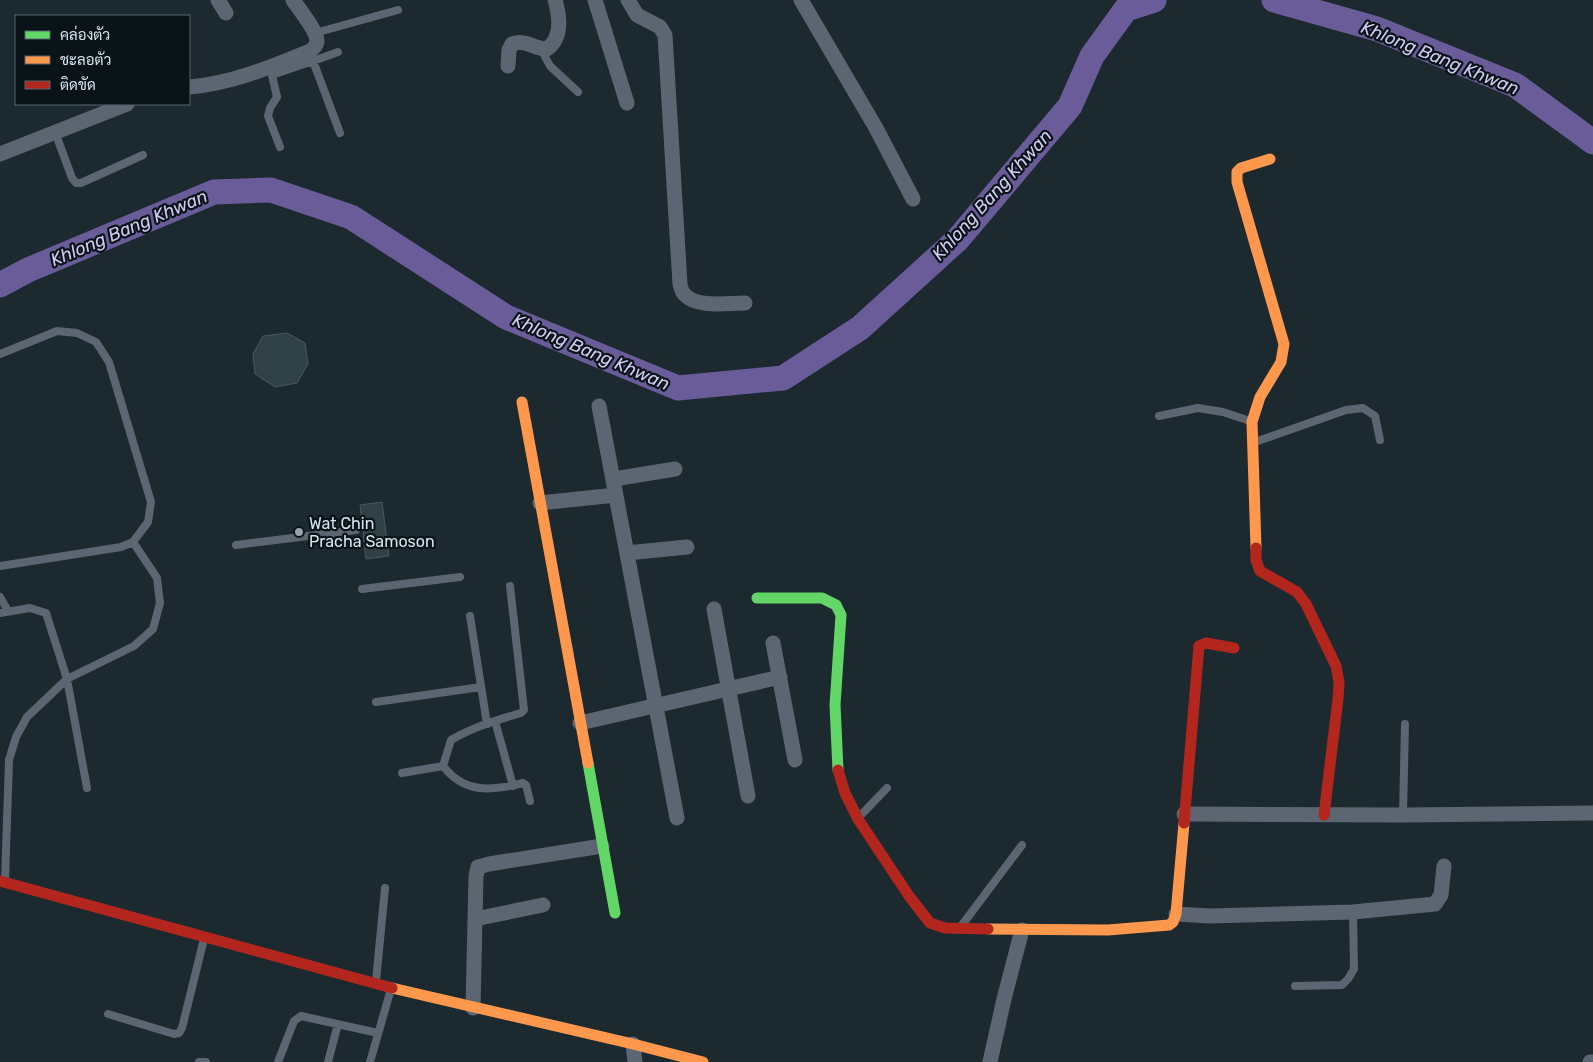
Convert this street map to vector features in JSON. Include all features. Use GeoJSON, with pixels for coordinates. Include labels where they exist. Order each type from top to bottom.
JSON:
{"type":"FeatureCollection","features":[{"type":"Feature","properties":{"kind":"street"},"geometry":{"type":"LineString","coordinates":[[190,87],[219,82],[311,56],[317,41],[315,33],[293,0]]}},
{"type":"Feature","properties":{"kind":"street"},"geometry":{"type":"LineString","coordinates":[[508,66],[509,50],[512,44],[518,42],[528,43],[547,50],[552,45],[560,25],[555,0]]}},
{"type":"Feature","properties":{"kind":"street"},"geometry":{"type":"LineString","coordinates":[[595,0],[627,104]]}},
{"type":"Feature","properties":{"kind":"street"},"geometry":{"type":"LineString","coordinates":[[628,0],[636,15],[660,26],[665,35],[680,284],[684,295],[694,301],[703,303],[744,303]]}},
{"type":"Feature","properties":{"kind":"street"},"geometry":{"type":"LineString","coordinates":[[801,0],[876,128],[913,199]]}},
{"type":"Feature","properties":{"kind":"street"},"geometry":{"type":"LineString","coordinates":[[0,154],[124,105]]}},
{"type":"Feature","properties":{"kind":"street"},"geometry":{"type":"LineString","coordinates":[[1270,159],[1242,168],[1237,172],[1237,182],[1284,344],[1281,366],[1256,406],[1252,422],[1256,560],[1260,571],[1297,592],[1306,604],[1336,666],[1339,682],[1324,815]]}},
{"type":"Feature","properties":{"kind":"street"},"geometry":{"type":"LineString","coordinates":[[522,402],[615,912]]}},
{"type":"Feature","properties":{"kind":"street"},"geometry":{"type":"LineString","coordinates":[[599,406],[677,818]]}},
{"type":"Feature","properties":{"kind":"street"},"geometry":{"type":"LineString","coordinates":[[614,479],[675,469]]}},
{"type":"Feature","properties":{"kind":"street"},"geometry":{"type":"LineString","coordinates":[[540,503],[616,495]]}},
{"type":"Feature","properties":{"kind":"street"},"geometry":{"type":"LineString","coordinates":[[627,553],[687,547]]}},
{"type":"Feature","properties":{"kind":"street"},"geometry":{"type":"LineString","coordinates":[[756,598],[822,598],[836,605],[841,615],[835,705],[838,772],[858,819],[909,896],[930,923],[945,928],[1108,930],[1169,925],[1173,922],[1176,914],[1199,646],[1206,643],[1234,648]]}},
{"type":"Feature","properties":{"kind":"street"},"geometry":{"type":"LineString","coordinates":[[714,609],[748,796]]}},
{"type":"Feature","properties":{"kind":"street"},"geometry":{"type":"LineString","coordinates":[[773,642],[795,760]]}},
{"type":"Feature","properties":{"kind":"street"},"geometry":{"type":"LineString","coordinates":[[580,724],[780,677]]}},
{"type":"Feature","properties":{"kind":"street"},"geometry":{"type":"LineString","coordinates":[[1184,814],[1403,815],[1593,813]]}},
{"type":"Feature","properties":{"kind":"street"},"geometry":{"type":"LineString","coordinates":[[473,1008],[476,876],[478,867],[602,846]]}},
{"type":"Feature","properties":{"kind":"street"},"geometry":{"type":"LineString","coordinates":[[1176,914],[1210,916],[1353,912],[1435,904],[1441,895],[1444,866]]}},
{"type":"Feature","properties":{"kind":"street"},"geometry":{"type":"LineString","coordinates":[[2,882],[391,987],[703,1062]]}},
{"type":"Feature","properties":{"kind":"street"},"geometry":{"type":"LineString","coordinates":[[475,919],[543,905]]}},
{"type":"Feature","properties":{"kind":"street"},"geometry":{"type":"LineString","coordinates":[[990,1062],[1022,930]]}},
{"type":"Feature","properties":{"kind":"street"},"geometry":{"type":"LineString","coordinates":[[633,1044],[635,1062]]}},
{"type":"Feature","properties":{"kind":"lane"},"geometry":{"type":"LineString","coordinates":[[315,33],[398,10]]}},
{"type":"Feature","properties":{"kind":"lane"},"geometry":{"type":"LineString","coordinates":[[541,49],[550,66],[578,92]]}},
{"type":"Feature","properties":{"kind":"lane"},"geometry":{"type":"LineString","coordinates":[[280,147],[268,116],[270,108],[277,97],[272,75],[311,56],[338,52]]}},
{"type":"Feature","properties":{"kind":"lane"},"geometry":{"type":"LineString","coordinates":[[311,56],[340,133]]}},
{"type":"Feature","properties":{"kind":"lane"},"geometry":{"type":"LineString","coordinates":[[55,132],[72,178],[76,183],[81,183],[143,155]]}},
{"type":"Feature","properties":{"kind":"lane"},"geometry":{"type":"LineString","coordinates":[[0,354],[57,331],[77,333],[96,342],[109,362],[151,502],[148,522],[133,542],[122,547],[0,566]]}},
{"type":"Feature","properties":{"kind":"lane"},"geometry":{"type":"LineString","coordinates":[[1159,416],[1198,408],[1223,412],[1252,422]]}},
{"type":"Feature","properties":{"kind":"lane"},"geometry":{"type":"LineString","coordinates":[[1253,443],[1346,410],[1363,408],[1375,416],[1380,440]]}},
{"type":"Feature","properties":{"kind":"lane"},"geometry":{"type":"LineString","coordinates":[[236,545],[356,530]]}},
{"type":"Feature","properties":{"kind":"lane"},"geometry":{"type":"LineString","coordinates":[[2,882],[9,760],[16,737],[28,717],[67,679],[134,646],[153,629],[160,603],[157,578],[133,542]]}},
{"type":"Feature","properties":{"kind":"lane"},"geometry":{"type":"LineString","coordinates":[[362,589],[460,577]]}},
{"type":"Feature","properties":{"kind":"lane"},"geometry":{"type":"LineString","coordinates":[[443,766],[451,740],[487,724],[521,713],[524,710],[510,586]]}},
{"type":"Feature","properties":{"kind":"lane"},"geometry":{"type":"LineString","coordinates":[[0,597],[8,611]]}},
{"type":"Feature","properties":{"kind":"lane"},"geometry":{"type":"LineString","coordinates":[[0,613],[30,608],[46,614],[67,679],[87,788]]}},
{"type":"Feature","properties":{"kind":"lane"},"geometry":{"type":"LineString","coordinates":[[470,616],[487,724]]}},
{"type":"Feature","properties":{"kind":"lane"},"geometry":{"type":"LineString","coordinates":[[376,702],[481,687]]}},
{"type":"Feature","properties":{"kind":"lane"},"geometry":{"type":"LineString","coordinates":[[495,721],[513,786]]}},
{"type":"Feature","properties":{"kind":"lane"},"geometry":{"type":"LineString","coordinates":[[1403,815],[1406,724]]}},
{"type":"Feature","properties":{"kind":"lane"},"geometry":{"type":"LineString","coordinates":[[443,766],[452,776],[464,784],[480,789],[502,788],[523,783],[526,786],[530,801]]}},
{"type":"Feature","properties":{"kind":"lane"},"geometry":{"type":"LineString","coordinates":[[402,773],[443,766]]}},
{"type":"Feature","properties":{"kind":"lane"},"geometry":{"type":"LineString","coordinates":[[858,819],[887,788]]}},
{"type":"Feature","properties":{"kind":"lane"},"geometry":{"type":"LineString","coordinates":[[959,929],[1022,845]]}},
{"type":"Feature","properties":{"kind":"lane"},"geometry":{"type":"LineString","coordinates":[[376,983],[385,888]]}},
{"type":"Feature","properties":{"kind":"lane"},"geometry":{"type":"LineString","coordinates":[[1295,986],[1342,985],[1348,979],[1354,969],[1353,912]]}},
{"type":"Feature","properties":{"kind":"lane"},"geometry":{"type":"LineString","coordinates":[[108,1014],[174,1034],[179,1033],[205,937]]}},
{"type":"Feature","properties":{"kind":"lane"},"geometry":{"type":"LineString","coordinates":[[370,1062],[391,987]]}},
{"type":"Feature","properties":{"kind":"lane"},"geometry":{"type":"LineString","coordinates":[[278,1062],[297,1017],[301,1016],[378,1033]]}},
{"type":"Feature","properties":{"kind":"lane"},"geometry":{"type":"LineString","coordinates":[[328,1062],[338,1024]]}},
{"type":"Feature","properties":{"kind":"lane"},"geometry":{"type":"LineString","coordinates":[[199,1062],[206,1062]]}},
{"type":"Feature","properties":{"kind":"building"},"geometry":{"type":"Polygon","coordinates":[[[287,333],[305,343],[308,364],[297,383],[275,387],[255,374],[253,354],[263,336],[287,333]]]}},
{"type":"Feature","properties":{"kind":"building"},"geometry":{"type":"Polygon","coordinates":[[[382,502],[389,556],[366,559],[360,505],[382,502]]]}},
{"type":"Feature","properties":{"kind":"waterway","name":"Khlong Bang Khwan"},"geometry":{"type":"LineString","coordinates":[[0,285],[28,270],[214,192],[271,190],[351,217],[506,317],[678,388],[783,378],[860,328],[958,239],[1070,106],[1092,56],[1126,9],[1154,0]]}},
{"type":"Feature","properties":{"kind":"waterway","name":"Khlong Bang Khwan"},"geometry":{"type":"LineString","coordinates":[[1274,0],[1377,29],[1515,85],[1593,142]]}},
{"type":"Feature","properties":{"kind":"traffic: fast"},"geometry":{"type":"LineString","coordinates":[[757,598],[822,598],[836,605],[841,615],[835,705],[838,770]]}},
{"type":"Feature","properties":{"kind":"traffic: fast"},"geometry":{"type":"LineString","coordinates":[[588,763],[615,913]]}},
{"type":"Feature","properties":{"kind":"traffic: slow"},"geometry":{"type":"LineString","coordinates":[[1256,548],[1252,422],[1260,397],[1281,362],[1284,344],[1237,182],[1237,172],[1241,168],[1270,159]]}},
{"type":"Feature","properties":{"kind":"traffic: slow"},"geometry":{"type":"LineString","coordinates":[[522,402],[588,763]]}},
{"type":"Feature","properties":{"kind":"traffic: slow"},"geometry":{"type":"LineString","coordinates":[[988,929],[1108,930],[1169,925],[1173,922],[1176,914],[1184,823]]}},
{"type":"Feature","properties":{"kind":"traffic: slow"},"geometry":{"type":"LineString","coordinates":[[392,988],[703,1062]]}},
{"type":"Feature","properties":{"kind":"traffic: jam"},"geometry":{"type":"LineString","coordinates":[[1256,548],[1256,560],[1260,571],[1297,592],[1306,604],[1336,666],[1339,682],[1338,699],[1324,815]]}},
{"type":"Feature","properties":{"kind":"traffic: jam"},"geometry":{"type":"LineString","coordinates":[[1184,823],[1199,646],[1206,643],[1234,648]]}},
{"type":"Feature","properties":{"kind":"traffic: jam"},"geometry":{"type":"LineString","coordinates":[[838,770],[845,793],[858,819],[909,896],[930,923],[945,928],[988,929]]}},
{"type":"Feature","properties":{"kind":"traffic: jam"},"geometry":{"type":"LineString","coordinates":[[0,881],[392,988]]}},
{"type":"Feature","properties":{"kind":"place","name":"Wat Chin Pracha Samoson"},"geometry":{"type":"Point","coordinates":[299,532]}}]}
